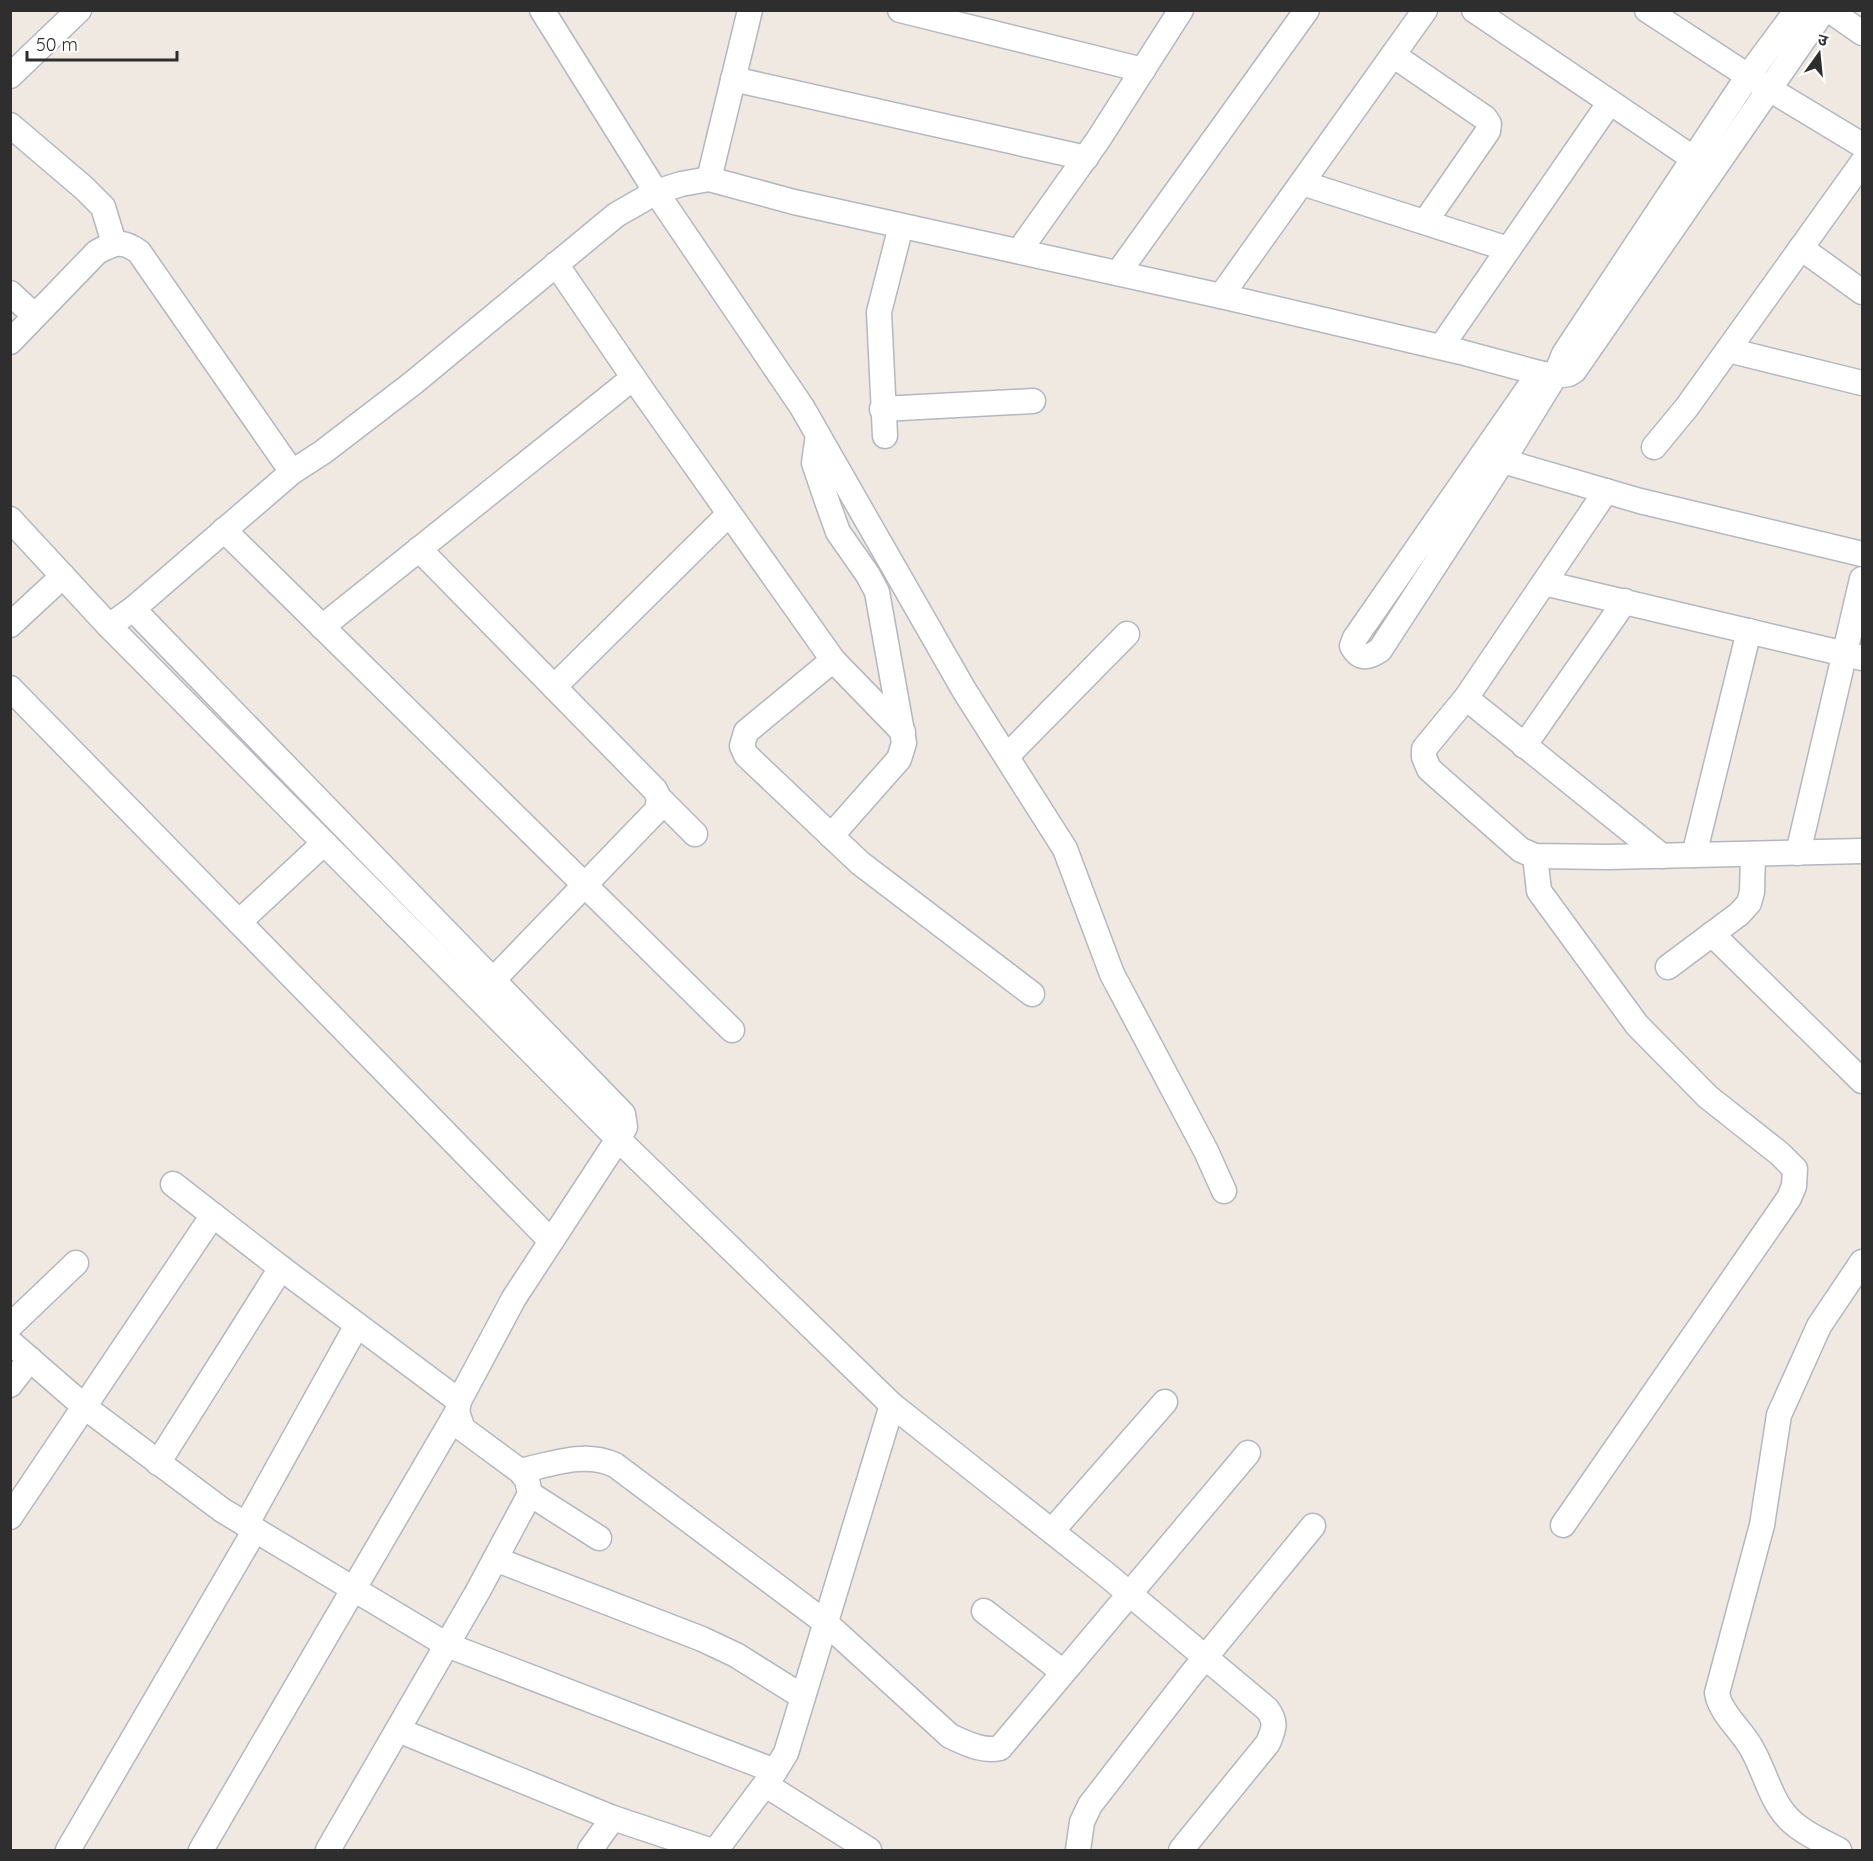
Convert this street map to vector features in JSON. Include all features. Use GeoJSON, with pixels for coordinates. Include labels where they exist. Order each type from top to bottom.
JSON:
{"type":"FeatureCollection","features":[{"type":"Feature","properties":{"kind":"street"},"geometry":{"type":"LineString","coordinates":[[10,76],[79,10]]}},
{"type":"Feature","properties":{"kind":"street"},"geometry":{"type":"LineString","coordinates":[[542,10],[656,192],[802,407],[964,690],[1065,849],[1112,974],[1206,1151],[1224,1191]]}},
{"type":"Feature","properties":{"kind":"street"},"geometry":{"type":"LineString","coordinates":[[709,179],[750,10]]}},
{"type":"Feature","properties":{"kind":"street"},"geometry":{"type":"LineString","coordinates":[[900,10],[1143,70]]}},
{"type":"Feature","properties":{"kind":"street"},"geometry":{"type":"LineString","coordinates":[[1019,251],[1086,158],[1181,10]]}},
{"type":"Feature","properties":{"kind":"street"},"geometry":{"type":"LineString","coordinates":[[1118,273],[1307,10]]}},
{"type":"Feature","properties":{"kind":"street"},"geometry":{"type":"LineString","coordinates":[[1221,296],[1425,10]]}},
{"type":"Feature","properties":{"kind":"street"},"geometry":{"type":"LineString","coordinates":[[1474,10],[1703,165]]}},
{"type":"Feature","properties":{"kind":"street"},"geometry":{"type":"LineString","coordinates":[[109,627],[292,472],[323,452],[413,383],[616,215],[656,192],[681,184],[709,179],[794,202],[1221,296],[1547,374],[1569,374],[1574,370],[1703,165],[1748,76],[1797,10]]}},
{"type":"Feature","properties":{"kind":"street"},"geometry":{"type":"LineString","coordinates":[[1703,165],[1771,89],[1824,10]]}},
{"type":"Feature","properties":{"kind":"street"},"geometry":{"type":"LineString","coordinates":[[1829,10],[1863,33]]}},
{"type":"Feature","properties":{"kind":"street"},"geometry":{"type":"LineString","coordinates":[[1659,14],[1748,76],[1863,145]]}},
{"type":"Feature","properties":{"kind":"street"},"geometry":{"type":"LineString","coordinates":[[1394,55],[1485,118],[1489,124],[1488,131],[1425,222]]}},
{"type":"Feature","properties":{"kind":"street"},"geometry":{"type":"LineString","coordinates":[[733,79],[1086,158]]}},
{"type":"Feature","properties":{"kind":"street"},"geometry":{"type":"LineString","coordinates":[[1441,347],[1610,102]]}},
{"type":"Feature","properties":{"kind":"street"},"geometry":{"type":"LineString","coordinates":[[10,125],[103,207],[114,243]]}},
{"type":"Feature","properties":{"kind":"street"},"geometry":{"type":"LineString","coordinates":[[1654,447],[1687,407],[1863,163]]}},
{"type":"Feature","properties":{"kind":"street"},"geometry":{"type":"LineString","coordinates":[[1302,183],[1509,249]]}},
{"type":"Feature","properties":{"kind":"street"},"geometry":{"type":"LineString","coordinates":[[885,436],[879,312],[901,226]]}},
{"type":"Feature","properties":{"kind":"street"},"geometry":{"type":"LineString","coordinates":[[10,342],[97,252],[114,243],[130,245],[139,252],[292,472]]}},
{"type":"Feature","properties":{"kind":"street"},"geometry":{"type":"LineString","coordinates":[[1801,248],[1863,292]]}},
{"type":"Feature","properties":{"kind":"street"},"geometry":{"type":"LineString","coordinates":[[556,264],[633,378],[833,660],[903,732]]}},
{"type":"Feature","properties":{"kind":"street"},"geometry":{"type":"LineString","coordinates":[[10,293],[35,316]]}},
{"type":"Feature","properties":{"kind":"street"},"geometry":{"type":"LineString","coordinates":[[1728,350],[1863,383]]}},
{"type":"Feature","properties":{"kind":"street"},"geometry":{"type":"LineString","coordinates":[[1492,458],[1354,638],[1352,646],[1356,653],[1362,657],[1370,657],[1380,650],[1492,458],[1547,374]]}},
{"type":"Feature","properties":{"kind":"street"},"geometry":{"type":"LineString","coordinates":[[322,627],[633,378]]}},
{"type":"Feature","properties":{"kind":"street"},"geometry":{"type":"LineString","coordinates":[[882,409],[1034,401]]}},
{"type":"Feature","properties":{"kind":"street"},"geometry":{"type":"LineString","coordinates":[[818,435],[814,463],[838,531],[877,592],[904,743],[899,759],[831,836]]}},
{"type":"Feature","properties":{"kind":"street"},"geometry":{"type":"LineString","coordinates":[[1492,458],[1640,501],[1863,554]]}},
{"type":"Feature","properties":{"kind":"street"},"geometry":{"type":"LineString","coordinates":[[1606,491],[1466,698],[1424,749],[1424,758],[1429,769],[1521,850],[1535,856],[1662,856],[1863,851]]}},
{"type":"Feature","properties":{"kind":"street"},"geometry":{"type":"LineString","coordinates":[[554,687],[729,514]]}},
{"type":"Feature","properties":{"kind":"street"},"geometry":{"type":"LineString","coordinates":[[10,519],[109,627],[618,1139],[892,1405],[1130,1593],[1267,1709],[1274,1718],[1273,1730],[1268,1743],[1181,1851]]}},
{"type":"Feature","properties":{"kind":"street"},"geometry":{"type":"LineString","coordinates":[[224,530],[732,1030]]}},
{"type":"Feature","properties":{"kind":"street"},"geometry":{"type":"LineString","coordinates":[[419,549],[655,790],[659,798],[695,834]]}},
{"type":"Feature","properties":{"kind":"street"},"geometry":{"type":"LineString","coordinates":[[10,625],[63,576]]}},
{"type":"Feature","properties":{"kind":"street"},"geometry":{"type":"LineString","coordinates":[[1798,853],[1854,656],[1863,579]]}},
{"type":"Feature","properties":{"kind":"street"},"geometry":{"type":"LineString","coordinates":[[1544,583],[1854,656]]}},
{"type":"Feature","properties":{"kind":"street"},"geometry":{"type":"LineString","coordinates":[[1524,746],[1625,601]]}},
{"type":"Feature","properties":{"kind":"street"},"geometry":{"type":"LineString","coordinates":[[133,609],[623,1114],[625,1127],[514,1298],[458,1406],[201,1851]]}},
{"type":"Feature","properties":{"kind":"street"},"geometry":{"type":"LineString","coordinates":[[1694,855],[1749,631]]}},
{"type":"Feature","properties":{"kind":"street"},"geometry":{"type":"LineString","coordinates":[[1006,756],[1127,634]]}},
{"type":"Feature","properties":{"kind":"street"},"geometry":{"type":"LineString","coordinates":[[833,660],[746,732],[742,746],[746,755],[860,863],[1032,994]]}},
{"type":"Feature","properties":{"kind":"street"},"geometry":{"type":"LineString","coordinates":[[10,688],[551,1241]]}},
{"type":"Feature","properties":{"kind":"street"},"geometry":{"type":"LineString","coordinates":[[1466,698],[1662,856]]}},
{"type":"Feature","properties":{"kind":"street"},"geometry":{"type":"LineString","coordinates":[[267,786],[288,769]]}},
{"type":"Feature","properties":{"kind":"street"},"geometry":{"type":"LineString","coordinates":[[494,979],[657,810],[659,798]]}},
{"type":"Feature","properties":{"kind":"street"},"geometry":{"type":"LineString","coordinates":[[239,922],[324,843]]}},
{"type":"Feature","properties":{"kind":"street"},"geometry":{"type":"LineString","coordinates":[[1668,967],[1739,914],[1749,903],[1752,892],[1753,854]]}},
{"type":"Feature","properties":{"kind":"street"},"geometry":{"type":"LineString","coordinates":[[1535,856],[1539,891],[1636,1025],[1708,1098],[1795,1168],[1796,1177],[1789,1198],[1563,1525]]}},
{"type":"Feature","properties":{"kind":"street"},"geometry":{"type":"LineString","coordinates":[[1712,934],[1863,1081]]}},
{"type":"Feature","properties":{"kind":"street"},"geometry":{"type":"LineString","coordinates":[[173,1184],[357,1325],[458,1406],[463,1429],[520,1472],[527,1480],[530,1494],[447,1645],[328,1851]]}},
{"type":"Feature","properties":{"kind":"street"},"geometry":{"type":"LineString","coordinates":[[10,1517],[86,1408],[213,1215]]}},
{"type":"Feature","properties":{"kind":"street"},"geometry":{"type":"LineString","coordinates":[[10,1326],[76,1263]]}},
{"type":"Feature","properties":{"kind":"street"},"geometry":{"type":"LineString","coordinates":[[158,1463],[281,1268]]}},
{"type":"Feature","properties":{"kind":"street"},"geometry":{"type":"LineString","coordinates":[[1839,1851],[1800,1828],[1780,1808],[1749,1744],[1718,1702],[1717,1693],[1762,1526],[1779,1415],[1819,1326],[1858,1276]]}},
{"type":"Feature","properties":{"kind":"street"},"geometry":{"type":"LineString","coordinates":[[68,1851],[250,1527],[357,1325]]}},
{"type":"Feature","properties":{"kind":"street"},"geometry":{"type":"LineString","coordinates":[[10,1342],[86,1408],[222,1510],[447,1645],[770,1778],[869,1851]]}},
{"type":"Feature","properties":{"kind":"street"},"geometry":{"type":"LineString","coordinates":[[10,1385],[30,1359]]}},
{"type":"Feature","properties":{"kind":"street"},"geometry":{"type":"LineString","coordinates":[[1052,1531],[1165,1402]]}},
{"type":"Feature","properties":{"kind":"street"},"geometry":{"type":"LineString","coordinates":[[716,1851],[786,1753],[892,1405]]}},
{"type":"Feature","properties":{"kind":"street"},"geometry":{"type":"LineString","coordinates":[[520,1472],[576,1458],[604,1459],[615,1465],[825,1623],[950,1736],[991,1750],[1000,1748],[1248,1453]]}},
{"type":"Feature","properties":{"kind":"street"},"geometry":{"type":"LineString","coordinates":[[530,1494],[599,1538]]}},
{"type":"Feature","properties":{"kind":"street"},"geometry":{"type":"LineString","coordinates":[[1078,1851],[1082,1822],[1090,1805],[1313,1526]]}},
{"type":"Feature","properties":{"kind":"street"},"geometry":{"type":"LineString","coordinates":[[495,1559],[702,1639],[736,1655],[803,1697]]}},
{"type":"Feature","properties":{"kind":"street"},"geometry":{"type":"LineString","coordinates":[[984,1611],[1064,1672]]}},
{"type":"Feature","properties":{"kind":"street"},"geometry":{"type":"LineString","coordinates":[[398,1730],[613,1818],[709,1851]]}},
{"type":"Feature","properties":{"kind":"street"},"geometry":{"type":"LineString","coordinates":[[590,1851],[613,1818]]}}]}
